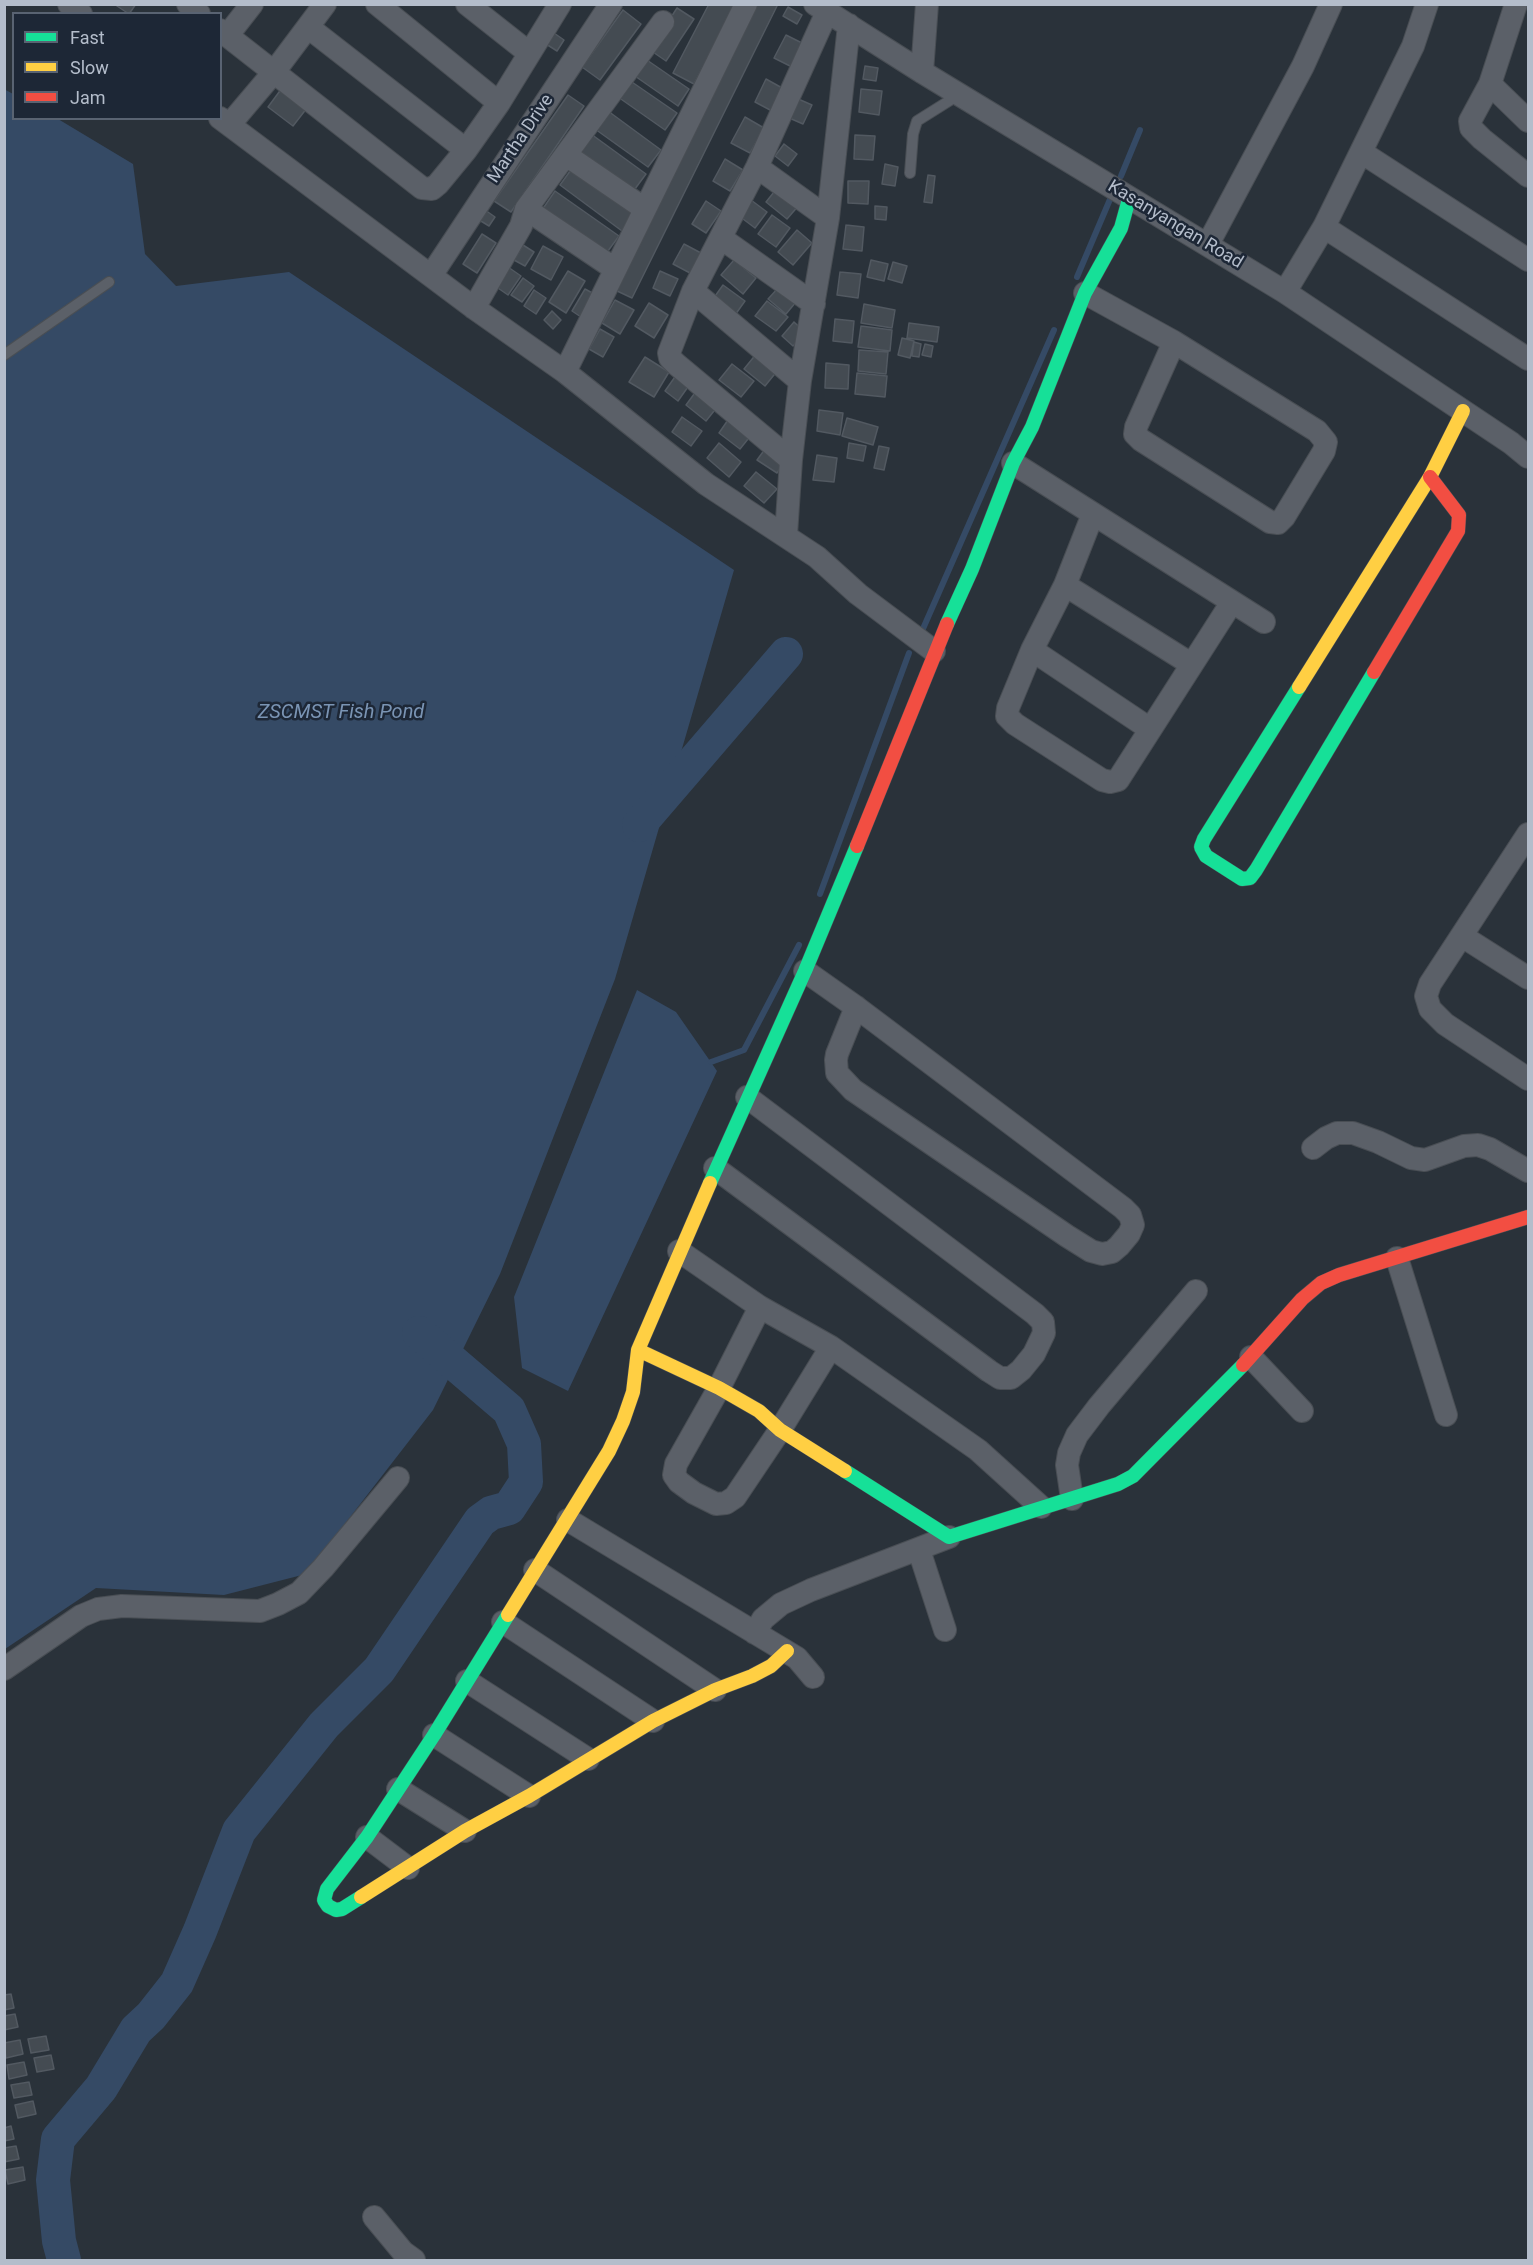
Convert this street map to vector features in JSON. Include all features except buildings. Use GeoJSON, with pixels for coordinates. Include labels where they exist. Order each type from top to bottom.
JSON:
{"type":"FeatureCollection","features":[{"type":"Feature","properties":{"kind":"street"},"geometry":{"type":"LineString","coordinates":[[252,4],[224,33],[422,188],[432,189],[466,150],[499,103],[560,5]]}},
{"type":"Feature","properties":{"kind":"street"},"geometry":{"type":"LineString","coordinates":[[325,4],[274,72],[225,121],[432,274],[474,308],[565,372],[706,484],[817,557],[858,594],[934,651]]}},
{"type":"Feature","properties":{"kind":"street"},"geometry":{"type":"LineString","coordinates":[[377,4],[499,103]]}},
{"type":"Feature","properties":{"kind":"street"},"geometry":{"type":"LineString","coordinates":[[467,4],[530,53]]}},
{"type":"Feature","properties":{"kind":"street","name":"Martha Drive"},"geometry":{"type":"LineString","coordinates":[[432,274],[611,4]]}},
{"type":"Feature","properties":{"kind":"street"},"geometry":{"type":"LineString","coordinates":[[565,372],[746,4]]}},
{"type":"Feature","properties":{"kind":"street"},"geometry":{"type":"LineString","coordinates":[[922,72],[927,4]]}},
{"type":"Feature","properties":{"kind":"street"},"geometry":{"type":"LineString","coordinates":[[1208,244],[1304,66],[1331,4]]}},
{"type":"Feature","properties":{"kind":"street"},"geometry":{"type":"LineString","coordinates":[[1285,292],[1324,227],[1361,152],[1413,46],[1427,4]]}},
{"type":"Feature","properties":{"kind":"street"},"geometry":{"type":"LineString","coordinates":[[1516,4],[1490,84],[1470,121],[1471,128],[1482,140],[1528,176]]}},
{"type":"Feature","properties":{"kind":"street"},"geometry":{"type":"LineString","coordinates":[[792,460],[670,358],[669,353],[693,291],[757,167],[821,8]]}},
{"type":"Feature","properties":{"kind":"street","name":"Kasanyangan Road"},"geometry":{"type":"LineString","coordinates":[[821,8],[922,72],[1285,292],[1528,457]]}},
{"type":"Feature","properties":{"kind":"street"},"geometry":{"type":"LineString","coordinates":[[474,308],[521,226],[526,209],[663,22]]}},
{"type":"Feature","properties":{"kind":"street"},"geometry":{"type":"LineString","coordinates":[[786,535],[800,381],[828,218],[849,25]]}},
{"type":"Feature","properties":{"kind":"street"},"geometry":{"type":"LineString","coordinates":[[308,27],[466,150]]}},
{"type":"Feature","properties":{"kind":"street"},"geometry":{"type":"LineString","coordinates":[[1490,84],[1528,121]]}},
{"type":"Feature","properties":{"kind":"street"},"geometry":{"type":"LineString","coordinates":[[1361,152],[1528,260]]}},
{"type":"Feature","properties":{"kind":"street"},"geometry":{"type":"LineString","coordinates":[[566,155],[645,209]]}},
{"type":"Feature","properties":{"kind":"street"},"geometry":{"type":"LineString","coordinates":[[757,167],[828,218]]}},
{"type":"Feature","properties":{"kind":"street"},"geometry":{"type":"LineString","coordinates":[[787,1651],[771,1666],[752,1676],[715,1690],[653,1721],[529,1796],[465,1831],[342,1909],[336,1910],[328,1906],[324,1900],[324,1894],[367,1837],[434,1736],[609,1451],[633,1392],[638,1350],[679,1251],[805,971],[889,768],[934,651],[972,569],[1013,463],[1032,427],[1085,293],[1121,228],[1130,199]]}},
{"type":"Feature","properties":{"kind":"street"},"geometry":{"type":"LineString","coordinates":[[526,209],[615,269]]}},
{"type":"Feature","properties":{"kind":"street"},"geometry":{"type":"LineString","coordinates":[[1324,227],[1528,359]]}},
{"type":"Feature","properties":{"kind":"street"},"geometry":{"type":"LineString","coordinates":[[721,238],[814,304]]}},
{"type":"Feature","properties":{"kind":"street"},"geometry":{"type":"LineString","coordinates":[[693,291],[800,381]]}},
{"type":"Feature","properties":{"kind":"street"},"geometry":{"type":"LineString","coordinates":[[1085,293],[1174,342],[1317,431],[1326,442],[1324,451],[1278,524],[1260,515],[1135,435],[1136,427],[1174,342]]}},
{"type":"Feature","properties":{"kind":"street"},"geometry":{"type":"LineString","coordinates":[[1430,477],[1459,515],[1458,531],[1256,870],[1250,878],[1242,879],[1206,856],[1202,847],[1204,839],[1430,477],[1463,411]]}},
{"type":"Feature","properties":{"kind":"street"},"geometry":{"type":"LineString","coordinates":[[1013,463],[1264,622]]}},
{"type":"Feature","properties":{"kind":"street"},"geometry":{"type":"LineString","coordinates":[[1093,514],[1065,585],[1032,650],[1008,708],[1007,716],[1015,724],[1101,780],[1110,782],[1118,780],[1232,602]]}},
{"type":"Feature","properties":{"kind":"street"},"geometry":{"type":"LineString","coordinates":[[1065,585],[1191,664]]}},
{"type":"Feature","properties":{"kind":"street"},"geometry":{"type":"LineString","coordinates":[[1032,650],[1150,729]]}},
{"type":"Feature","properties":{"kind":"street"},"geometry":{"type":"LineString","coordinates":[[1528,834],[1430,984],[1426,996],[1430,1009],[1445,1024],[1528,1079]]}},
{"type":"Feature","properties":{"kind":"street"},"geometry":{"type":"LineString","coordinates":[[1462,936],[1528,978]]}},
{"type":"Feature","properties":{"kind":"street"},"geometry":{"type":"LineString","coordinates":[[805,971],[856,1007],[1123,1208],[1130,1215],[1133,1224],[1129,1234],[1119,1246],[1112,1252],[1102,1254],[1091,1251],[853,1089],[837,1073],[836,1060],[856,1007]]}},
{"type":"Feature","properties":{"kind":"street"},"geometry":{"type":"LineString","coordinates":[[715,1168],[1000,1378],[1011,1378],[1034,1354],[1044,1333],[1043,1322],[1035,1314],[747,1096]]}},
{"type":"Feature","properties":{"kind":"street"},"geometry":{"type":"LineString","coordinates":[[1313,1148],[1337,1133],[1353,1133],[1411,1158],[1425,1160],[1464,1146],[1478,1145],[1490,1149],[1528,1171]]}},
{"type":"Feature","properties":{"kind":"street"},"geometry":{"type":"LineString","coordinates":[[755,1633],[763,1620],[781,1604],[811,1590],[949,1537],[1041,1507],[1072,1500],[1118,1484],[1133,1476],[1251,1357],[1302,1299],[1321,1283],[1339,1275],[1528,1217]]}},
{"type":"Feature","properties":{"kind":"street"},"geometry":{"type":"LineString","coordinates":[[679,1251],[760,1307],[831,1347],[978,1450],[1041,1507]]}},
{"type":"Feature","properties":{"kind":"street"},"geometry":{"type":"LineString","coordinates":[[1397,1258],[1446,1415]]}},
{"type":"Feature","properties":{"kind":"street"},"geometry":{"type":"LineString","coordinates":[[1072,1500],[1067,1465],[1069,1453],[1077,1435],[1196,1291]]}},
{"type":"Feature","properties":{"kind":"street"},"geometry":{"type":"LineString","coordinates":[[760,1307],[719,1388],[676,1464],[674,1475],[679,1482],[694,1493],[716,1504],[726,1503],[735,1497],[831,1347]]}},
{"type":"Feature","properties":{"kind":"street"},"geometry":{"type":"LineString","coordinates":[[638,1350],[719,1388],[759,1411],[780,1430],[949,1537]]}},
{"type":"Feature","properties":{"kind":"street"},"geometry":{"type":"LineString","coordinates":[[1251,1357],[1302,1411]]}},
{"type":"Feature","properties":{"kind":"street"},"geometry":{"type":"LineString","coordinates":[[4,1669],[81,1616],[98,1609],[122,1606],[260,1611],[278,1604],[299,1593],[323,1568],[398,1478]]}},
{"type":"Feature","properties":{"kind":"street"},"geometry":{"type":"LineString","coordinates":[[568,1520],[787,1651],[804,1664],[813,1677]]}},
{"type":"Feature","properties":{"kind":"street"},"geometry":{"type":"LineString","coordinates":[[919,1550],[945,1630]]}},
{"type":"Feature","properties":{"kind":"street"},"geometry":{"type":"LineString","coordinates":[[535,1570],[715,1690]]}},
{"type":"Feature","properties":{"kind":"street"},"geometry":{"type":"LineString","coordinates":[[503,1622],[653,1721]]}},
{"type":"Feature","properties":{"kind":"street"},"geometry":{"type":"LineString","coordinates":[[467,1681],[588,1759]]}},
{"type":"Feature","properties":{"kind":"street"},"geometry":{"type":"LineString","coordinates":[[434,1736],[529,1796]]}},
{"type":"Feature","properties":{"kind":"street"},"geometry":{"type":"LineString","coordinates":[[398,1789],[465,1831]]}},
{"type":"Feature","properties":{"kind":"street"},"geometry":{"type":"LineString","coordinates":[[367,1837],[408,1868]]}},
{"type":"Feature","properties":{"kind":"street"},"geometry":{"type":"LineString","coordinates":[[374,2217],[403,2252],[414,2260]]}},
{"type":"Feature","properties":{"kind":"lane"},"geometry":{"type":"LineString","coordinates":[[910,173],[913,134],[917,121],[960,94]]}},
{"type":"Feature","properties":{"kind":"lane"},"geometry":{"type":"LineString","coordinates":[[4,355],[109,282]]}},
{"type":"Feature","properties":{"kind":"water","name":"ZSCMST Fish Pond"},"geometry":{"type":"Polygon","coordinates":[[[4,89],[12,93],[12,120],[60,120],[133,164],[145,254],[176,286],[289,272],[734,570],[615,979],[500,1274],[433,1410],[306,1574],[224,1595],[96,1588],[5,1649],[4,89]]]}},
{"type":"Feature","properties":{"kind":"water"},"geometry":{"type":"Polygon","coordinates":[[[637,990],[676,1012],[717,1071],[568,1391],[522,1368],[514,1297],[637,990]]]}},
{"type":"Feature","properties":{"kind":"waterway"},"geometry":{"type":"LineString","coordinates":[[1121,176],[1140,130]]}},
{"type":"Feature","properties":{"kind":"waterway"},"geometry":{"type":"LineString","coordinates":[[1077,277],[1111,197]]}},
{"type":"Feature","properties":{"kind":"waterway"},"geometry":{"type":"LineString","coordinates":[[922,631],[1054,330]]}},
{"type":"Feature","properties":{"kind":"waterway"},"geometry":{"type":"LineString","coordinates":[[820,894],[909,653]]}},
{"type":"Feature","properties":{"kind":"waterway"},"geometry":{"type":"LineString","coordinates":[[639,825],[786,654]]}},
{"type":"Feature","properties":{"kind":"waterway"},"geometry":{"type":"LineString","coordinates":[[711,1062],[744,1050],[799,945]]}},
{"type":"Feature","properties":{"kind":"waterway"},"geometry":{"type":"LineString","coordinates":[[64,2260],[59,2241],[53,2180],[58,2139],[101,2088],[136,2030],[151,2016],[177,1983],[239,1831],[324,1725],[379,1670],[480,1521],[491,1513],[509,1508],[526,1482],[524,1444],[509,1410],[419,1333]]}},
{"type":"Feature","properties":{"kind":"traffic: fast"},"geometry":{"type":"LineString","coordinates":[[947,624],[972,569],[1013,463],[1032,427],[1085,293],[1121,228],[1129,199]]}},
{"type":"Feature","properties":{"kind":"traffic: fast"},"geometry":{"type":"LineString","coordinates":[[1299,687],[1201,847],[1206,856],[1242,879],[1250,878],[1256,870],[1374,672]]}},
{"type":"Feature","properties":{"kind":"traffic: fast"},"geometry":{"type":"LineString","coordinates":[[710,1183],[805,971],[857,846]]}},
{"type":"Feature","properties":{"kind":"traffic: fast"},"geometry":{"type":"LineString","coordinates":[[845,1471],[949,1537],[1118,1484],[1133,1476],[1243,1365]]}},
{"type":"Feature","properties":{"kind":"traffic: fast"},"geometry":{"type":"LineString","coordinates":[[361,1897],[342,1909],[336,1910],[328,1906],[324,1900],[327,1889],[367,1837],[434,1735],[508,1615]]}},
{"type":"Feature","properties":{"kind":"traffic: slow"},"geometry":{"type":"LineString","coordinates":[[1299,687],[1430,477],[1463,411]]}},
{"type":"Feature","properties":{"kind":"traffic: slow"},"geometry":{"type":"LineString","coordinates":[[508,1615],[609,1451],[633,1392],[638,1350],[710,1183]]}},
{"type":"Feature","properties":{"kind":"traffic: slow"},"geometry":{"type":"LineString","coordinates":[[638,1350],[719,1388],[759,1411],[780,1430],[845,1471]]}},
{"type":"Feature","properties":{"kind":"traffic: slow"},"geometry":{"type":"LineString","coordinates":[[361,1897],[465,1831],[529,1796],[653,1721],[715,1690],[752,1676],[771,1666],[787,1651]]}},
{"type":"Feature","properties":{"kind":"traffic: jam"},"geometry":{"type":"LineString","coordinates":[[1374,672],[1458,531],[1459,515],[1430,477]]}},
{"type":"Feature","properties":{"kind":"traffic: jam"},"geometry":{"type":"LineString","coordinates":[[857,846],[947,624]]}},
{"type":"Feature","properties":{"kind":"traffic: jam"},"geometry":{"type":"LineString","coordinates":[[1243,1365],[1302,1299],[1321,1283],[1339,1275],[1528,1217]]}}]}
